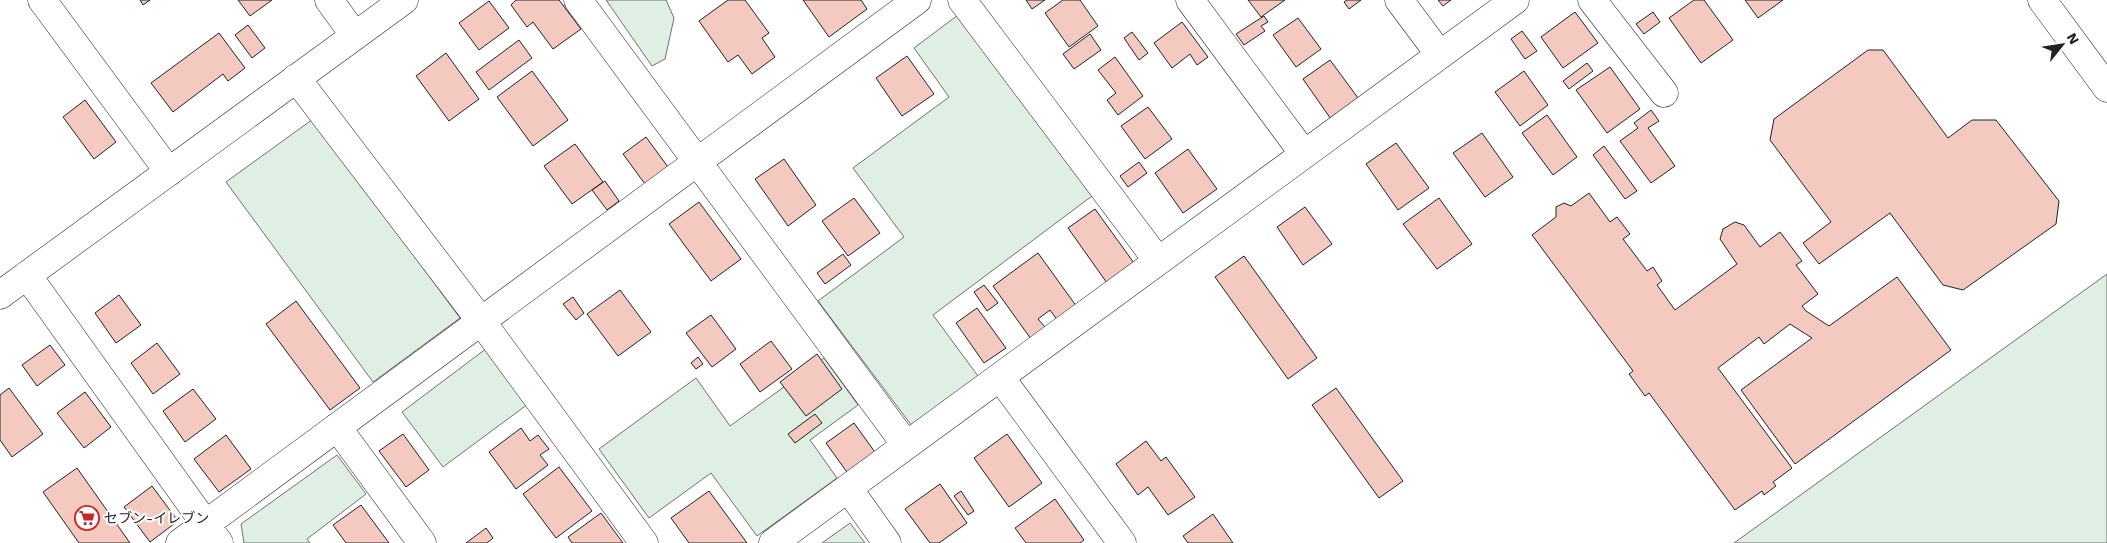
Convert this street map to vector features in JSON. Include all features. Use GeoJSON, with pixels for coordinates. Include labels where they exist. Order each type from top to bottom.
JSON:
{"type":"FeatureCollection","features":[{"type":"Feature","properties":{"kind":"street"},"geometry":{"type":"LineString","coordinates":[[42,0],[169,172]]}},
{"type":"Feature","properties":{"kind":"street"},"geometry":{"type":"LineString","coordinates":[[329,0],[355,36]]}},
{"type":"Feature","properties":{"kind":"street"},"geometry":{"type":"LineString","coordinates":[[0,295],[404,0]]}},
{"type":"Feature","properties":{"kind":"street"},"geometry":{"type":"LineString","coordinates":[[578,0],[906,445]]}},
{"type":"Feature","properties":{"kind":"street"},"geometry":{"type":"LineString","coordinates":[[180,543],[212,534],[337,427],[917,0]]}},
{"type":"Feature","properties":{"kind":"street"},"geometry":{"type":"LineString","coordinates":[[962,0],[1158,261]]}},
{"type":"Feature","properties":{"kind":"street"},"geometry":{"type":"LineString","coordinates":[[1190,0],[1304,154]]}},
{"type":"Feature","properties":{"kind":"street"},"geometry":{"type":"LineString","coordinates":[[1400,0],[1440,55]]}},
{"type":"Feature","properties":{"kind":"street"},"geometry":{"type":"LineString","coordinates":[[773,543],[1515,0]]}},
{"type":"Feature","properties":{"kind":"street"},"geometry":{"type":"LineString","coordinates":[[1592,0],[1664,94]]}},
{"type":"Feature","properties":{"kind":"street"},"geometry":{"type":"LineString","coordinates":[[2042,0],[2107,88]]}},
{"type":"Feature","properties":{"kind":"street"},"geometry":{"type":"LineString","coordinates":[[296,78],[481,321],[644,543]]}},
{"type":"Feature","properties":{"kind":"street"},"geometry":{"type":"LineString","coordinates":[[27,275],[212,534]]}},
{"type":"Feature","properties":{"kind":"street"},"geometry":{"type":"LineString","coordinates":[[1000,377],[1122,543]]}},
{"type":"Feature","properties":{"kind":"street"},"geometry":{"type":"LineString","coordinates":[[337,427],[422,543]]}},
{"type":"Feature","properties":{"kind":"street"},"geometry":{"type":"LineString","coordinates":[[848,488],[888,543]]}},
{"type":"Feature","properties":{"kind":"green space"},"geometry":{"type":"Polygon","coordinates":[[[606,0],[666,0],[674,18],[665,59],[652,66],[606,0]]]}},
{"type":"Feature","properties":{"kind":"green space"},"geometry":{"type":"Polygon","coordinates":[[[958,15],[1092,196],[933,315],[978,376],[912,426],[818,301],[904,237],[853,168],[949,97],[914,48],[958,15]]]}},
{"type":"Feature","properties":{"kind":"green space"},"geometry":{"type":"Polygon","coordinates":[[[313,119],[460,318],[373,382],[226,182],[313,119]]]}},
{"type":"Feature","properties":{"kind":"green space"},"geometry":{"type":"Polygon","coordinates":[[[2107,274],[2107,543],[1734,543],[2107,274]]]}},
{"type":"Feature","properties":{"kind":"green space"},"geometry":{"type":"Polygon","coordinates":[[[487,348],[528,404],[443,467],[402,412],[487,348]]]}},
{"type":"Feature","properties":{"kind":"green space"},"geometry":{"type":"Polygon","coordinates":[[[824,358],[858,405],[810,440],[837,478],[757,536],[711,473],[649,518],[599,449],[696,378],[730,426],[824,358]]]}},
{"type":"Feature","properties":{"kind":"green space"},"geometry":{"type":"Polygon","coordinates":[[[337,455],[366,494],[307,539],[310,543],[244,543],[241,524],[337,455]]]}},
{"type":"Feature","properties":{"kind":"green space"},"geometry":{"type":"Polygon","coordinates":[[[850,523],[865,543],[822,543],[850,523]]]}},
{"type":"Feature","properties":{"kind":"building"},"geometry":{"type":"Polygon","coordinates":[[[140,0],[150,0],[143,5],[140,0]]]}},
{"type":"Feature","properties":{"kind":"building"},"geometry":{"type":"Polygon","coordinates":[[[238,0],[272,0],[250,16],[238,0]]]}},
{"type":"Feature","properties":{"kind":"building"},"geometry":{"type":"Polygon","coordinates":[[[516,0],[559,0],[581,29],[553,49],[533,22],[527,27],[511,5],[516,0]]]}},
{"type":"Feature","properties":{"kind":"building"},"geometry":{"type":"Polygon","coordinates":[[[728,0],[745,0],[769,33],[762,38],[775,57],[752,74],[738,55],[728,62],[699,21],[728,0]]]}},
{"type":"Feature","properties":{"kind":"building"},"geometry":{"type":"Polygon","coordinates":[[[803,0],[861,0],[867,9],[829,37],[803,0]]]}},
{"type":"Feature","properties":{"kind":"building"},"geometry":{"type":"Polygon","coordinates":[[[1026,0],[1045,0],[1032,9],[1026,0]]]}},
{"type":"Feature","properties":{"kind":"building"},"geometry":{"type":"Polygon","coordinates":[[[1063,0],[1080,0],[1098,26],[1069,47],[1045,13],[1063,0]]]}},
{"type":"Feature","properties":{"kind":"building"},"geometry":{"type":"Polygon","coordinates":[[[1248,0],[1285,0],[1261,17],[1248,0]]]}},
{"type":"Feature","properties":{"kind":"building"},"geometry":{"type":"Polygon","coordinates":[[[1347,0],[1361,0],[1349,9],[1344,2],[1347,0]]]}},
{"type":"Feature","properties":{"kind":"building"},"geometry":{"type":"Polygon","coordinates":[[[1438,0],[1451,0],[1443,6],[1438,0]]]}},
{"type":"Feature","properties":{"kind":"building"},"geometry":{"type":"Polygon","coordinates":[[[1694,0],[1704,0],[1733,40],[1701,63],[1669,18],[1694,0]]]}},
{"type":"Feature","properties":{"kind":"building"},"geometry":{"type":"Polygon","coordinates":[[[1745,0],[1783,0],[1758,18],[1745,0]]]}},
{"type":"Feature","properties":{"kind":"building"},"geometry":{"type":"Polygon","coordinates":[[[489,1],[509,28],[479,50],[459,23],[489,1]]]}},
{"type":"Feature","properties":{"kind":"building"},"geometry":{"type":"Polygon","coordinates":[[[1575,12],[1598,43],[1563,68],[1541,37],[1575,12]]]}},
{"type":"Feature","properties":{"kind":"building"},"geometry":{"type":"Polygon","coordinates":[[[1653,12],[1660,22],[1644,34],[1636,24],[1653,12]]]}},
{"type":"Feature","properties":{"kind":"building"},"geometry":{"type":"Polygon","coordinates":[[[1264,16],[1268,22],[1261,26],[1265,31],[1244,45],[1236,34],[1264,16]]]}},
{"type":"Feature","properties":{"kind":"building"},"geometry":{"type":"Polygon","coordinates":[[[1298,18],[1321,49],[1296,67],[1273,35],[1298,18]]]}},
{"type":"Feature","properties":{"kind":"building"},"geometry":{"type":"Polygon","coordinates":[[[1182,22],[1208,57],[1197,65],[1190,54],[1172,68],[1154,43],[1182,22]]]}},
{"type":"Feature","properties":{"kind":"building"},"geometry":{"type":"Polygon","coordinates":[[[248,25],[265,48],[252,58],[235,35],[248,25]]]}},
{"type":"Feature","properties":{"kind":"building"},"geometry":{"type":"Polygon","coordinates":[[[1522,31],[1537,51],[1525,59],[1511,39],[1522,31]]]}},
{"type":"Feature","properties":{"kind":"building"},"geometry":{"type":"Polygon","coordinates":[[[1132,32],[1148,53],[1139,60],[1124,38],[1132,32]]]}},
{"type":"Feature","properties":{"kind":"building"},"geometry":{"type":"Polygon","coordinates":[[[219,33],[245,68],[228,81],[223,74],[173,112],[151,83],[219,33]]]}},
{"type":"Feature","properties":{"kind":"building"},"geometry":{"type":"Polygon","coordinates":[[[1090,34],[1101,50],[1074,69],[1063,54],[1090,34]]]}},
{"type":"Feature","properties":{"kind":"building"},"geometry":{"type":"Polygon","coordinates":[[[519,40],[532,58],[489,90],[476,72],[519,40]]]}},
{"type":"Feature","properties":{"kind":"building"},"geometry":{"type":"Polygon","coordinates":[[[1868,50],[1883,50],[1948,138],[1972,120],[1996,120],[2059,201],[2056,224],[1963,290],[1943,285],[1890,213],[1819,264],[1803,243],[1831,222],[1770,140],[1774,119],[1868,50]]]}},
{"type":"Feature","properties":{"kind":"building"},"geometry":{"type":"Polygon","coordinates":[[[446,53],[479,99],[449,121],[416,76],[446,53]]]}},
{"type":"Feature","properties":{"kind":"building"},"geometry":{"type":"Polygon","coordinates":[[[907,56],[934,94],[902,116],[876,78],[907,56]]]}},
{"type":"Feature","properties":{"kind":"building"},"geometry":{"type":"Polygon","coordinates":[[[1115,57],[1143,96],[1118,115],[1107,100],[1116,93],[1098,70],[1115,57]]]}},
{"type":"Feature","properties":{"kind":"building"},"geometry":{"type":"Polygon","coordinates":[[[1330,60],[1361,102],[1333,122],[1303,79],[1330,60]]]}},
{"type":"Feature","properties":{"kind":"building"},"geometry":{"type":"Polygon","coordinates":[[[1587,63],[1593,71],[1569,89],[1563,81],[1587,63]]]}},
{"type":"Feature","properties":{"kind":"building"},"geometry":{"type":"Polygon","coordinates":[[[1610,67],[1640,109],[1607,133],[1576,90],[1610,67]]]}},
{"type":"Feature","properties":{"kind":"building"},"geometry":{"type":"Polygon","coordinates":[[[532,71],[568,120],[533,146],[497,97],[532,71]]]}},
{"type":"Feature","properties":{"kind":"building"},"geometry":{"type":"Polygon","coordinates":[[[1524,71],[1548,105],[1520,126],[1495,92],[1524,71]]]}},
{"type":"Feature","properties":{"kind":"building"},"geometry":{"type":"Polygon","coordinates":[[[85,100],[116,142],[94,159],[63,117],[85,100]]]}},
{"type":"Feature","properties":{"kind":"building"},"geometry":{"type":"Polygon","coordinates":[[[1148,107],[1172,139],[1145,159],[1121,126],[1148,107]]]}},
{"type":"Feature","properties":{"kind":"building"},"geometry":{"type":"Polygon","coordinates":[[[1651,110],[1659,121],[1648,128],[1675,166],[1651,183],[1620,141],[1638,128],[1634,123],[1651,110]]]}},
{"type":"Feature","properties":{"kind":"building"},"geometry":{"type":"Polygon","coordinates":[[[1547,115],[1577,157],[1553,175],[1522,133],[1547,115]]]}},
{"type":"Feature","properties":{"kind":"building"},"geometry":{"type":"Polygon","coordinates":[[[1482,133],[1513,177],[1485,197],[1453,153],[1482,133]]]}},
{"type":"Feature","properties":{"kind":"building"},"geometry":{"type":"Polygon","coordinates":[[[646,137],[668,167],[645,184],[623,154],[646,137]]]}},
{"type":"Feature","properties":{"kind":"building"},"geometry":{"type":"Polygon","coordinates":[[[1396,143],[1429,188],[1398,210],[1366,164],[1396,143]]]}},
{"type":"Feature","properties":{"kind":"building"},"geometry":{"type":"Polygon","coordinates":[[[575,144],[603,182],[572,204],[544,166],[575,144]]]}},
{"type":"Feature","properties":{"kind":"building"},"geometry":{"type":"Polygon","coordinates":[[[1604,146],[1637,191],[1625,199],[1593,155],[1604,146]]]}},
{"type":"Feature","properties":{"kind":"building"},"geometry":{"type":"Polygon","coordinates":[[[1188,149],[1217,189],[1183,213],[1155,173],[1188,149]]]}},
{"type":"Feature","properties":{"kind":"building"},"geometry":{"type":"Polygon","coordinates":[[[784,159],[816,205],[788,226],[755,179],[784,159]]]}},
{"type":"Feature","properties":{"kind":"building"},"geometry":{"type":"Polygon","coordinates":[[[1139,162],[1147,173],[1128,187],[1120,176],[1139,162]]]}},
{"type":"Feature","properties":{"kind":"building"},"geometry":{"type":"Polygon","coordinates":[[[605,181],[619,201],[607,210],[592,190],[605,181]]]}},
{"type":"Feature","properties":{"kind":"building"},"geometry":{"type":"Polygon","coordinates":[[[1589,193],[1610,222],[1617,217],[1630,234],[1623,239],[1647,271],[1653,267],[1662,281],[1657,285],[1675,310],[1737,264],[1720,239],[1723,229],[1735,222],[1744,225],[1760,247],[1780,232],[1802,261],[1796,265],[1818,294],[1802,306],[1806,311],[1829,326],[1897,277],[1951,350],[1795,464],[1741,390],[1812,338],[1790,324],[1764,344],[1759,337],[1718,368],[1792,468],[1773,482],[1776,486],[1764,495],[1762,491],[1735,510],[1649,393],[1645,396],[1629,374],[1633,371],[1532,235],[1556,217],[1556,207],[1564,203],[1571,206],[1589,193]]]}},
{"type":"Feature","properties":{"kind":"building"},"geometry":{"type":"Polygon","coordinates":[[[854,198],[880,233],[848,256],[822,221],[854,198]]]}},
{"type":"Feature","properties":{"kind":"building"},"geometry":{"type":"Polygon","coordinates":[[[1439,198],[1472,244],[1437,269],[1403,224],[1439,198]]]}},
{"type":"Feature","properties":{"kind":"building"},"geometry":{"type":"Polygon","coordinates":[[[699,202],[741,259],[711,281],[669,224],[699,202]]]}},
{"type":"Feature","properties":{"kind":"building"},"geometry":{"type":"Polygon","coordinates":[[[1305,207],[1332,244],[1303,265],[1277,227],[1305,207]]]}},
{"type":"Feature","properties":{"kind":"building"},"geometry":{"type":"Polygon","coordinates":[[[1095,209],[1134,263],[1107,283],[1068,228],[1095,209]]]}},
{"type":"Feature","properties":{"kind":"building"},"geometry":{"type":"Polygon","coordinates":[[[1038,253],[1077,307],[1058,321],[1050,310],[1038,319],[1046,328],[1031,339],[993,286],[1038,253]]]}},
{"type":"Feature","properties":{"kind":"building"},"geometry":{"type":"Polygon","coordinates":[[[843,254],[851,265],[825,284],[817,273],[843,254]]]}},
{"type":"Feature","properties":{"kind":"building"},"geometry":{"type":"Polygon","coordinates":[[[1244,256],[1317,358],[1288,379],[1215,277],[1244,256]]]}},
{"type":"Feature","properties":{"kind":"building"},"geometry":{"type":"Polygon","coordinates":[[[984,285],[998,303],[987,311],[974,292],[984,285]]]}},
{"type":"Feature","properties":{"kind":"building"},"geometry":{"type":"Polygon","coordinates":[[[620,290],[651,332],[618,356],[587,314],[620,290]]]}},
{"type":"Feature","properties":{"kind":"building"},"geometry":{"type":"Polygon","coordinates":[[[119,295],[141,325],[116,343],[95,313],[119,295]]]}},
{"type":"Feature","properties":{"kind":"building"},"geometry":{"type":"Polygon","coordinates":[[[573,297],[584,313],[576,320],[563,304],[573,297]]]}},
{"type":"Feature","properties":{"kind":"building"},"geometry":{"type":"Polygon","coordinates":[[[296,301],[360,388],[330,410],[266,324],[296,301]]]}},
{"type":"Feature","properties":{"kind":"building"},"geometry":{"type":"Polygon","coordinates":[[[977,308],[1006,348],[984,363],[956,323],[977,308]]]}},
{"type":"Feature","properties":{"kind":"building"},"geometry":{"type":"Polygon","coordinates":[[[711,315],[736,349],[712,367],[686,333],[711,315]]]}},
{"type":"Feature","properties":{"kind":"building"},"geometry":{"type":"Polygon","coordinates":[[[771,341],[792,369],[760,392],[740,364],[771,341]]]}},
{"type":"Feature","properties":{"kind":"building"},"geometry":{"type":"Polygon","coordinates":[[[157,343],[180,374],[153,394],[131,363],[157,343]]]}},
{"type":"Feature","properties":{"kind":"building"},"geometry":{"type":"Polygon","coordinates":[[[50,345],[65,365],[37,386],[22,365],[50,345]]]}},
{"type":"Feature","properties":{"kind":"building"},"geometry":{"type":"Polygon","coordinates":[[[817,354],[842,389],[806,416],[780,382],[817,354]]]}},
{"type":"Feature","properties":{"kind":"building"},"geometry":{"type":"Polygon","coordinates":[[[698,357],[703,364],[696,369],[691,363],[698,357]]]}},
{"type":"Feature","properties":{"kind":"building"},"geometry":{"type":"Polygon","coordinates":[[[9,388],[43,434],[12,457],[0,440],[0,395],[9,388]]]}},
{"type":"Feature","properties":{"kind":"building"},"geometry":{"type":"Polygon","coordinates":[[[1336,388],[1403,481],[1379,498],[1312,405],[1336,388]]]}},
{"type":"Feature","properties":{"kind":"building"},"geometry":{"type":"Polygon","coordinates":[[[193,389],[216,419],[185,442],[163,411],[193,389]]]}},
{"type":"Feature","properties":{"kind":"building"},"geometry":{"type":"Polygon","coordinates":[[[85,392],[111,427],[84,448],[57,413],[85,392]]]}},
{"type":"Feature","properties":{"kind":"building"},"geometry":{"type":"Polygon","coordinates":[[[815,414],[822,423],[795,443],[788,434],[815,414]]]}},
{"type":"Feature","properties":{"kind":"building"},"geometry":{"type":"Polygon","coordinates":[[[854,423],[877,455],[849,475],[826,443],[854,423]]]}},
{"type":"Feature","properties":{"kind":"building"},"geometry":{"type":"Polygon","coordinates":[[[521,428],[530,441],[538,435],[549,449],[540,455],[548,465],[516,489],[489,452],[521,428]]]}},
{"type":"Feature","properties":{"kind":"building"},"geometry":{"type":"Polygon","coordinates":[[[403,434],[429,470],[406,487],[379,451],[403,434]]]}},
{"type":"Feature","properties":{"kind":"building"},"geometry":{"type":"Polygon","coordinates":[[[1007,434],[1042,483],[1009,507],[974,458],[1007,434]]]}},
{"type":"Feature","properties":{"kind":"building"},"geometry":{"type":"Polygon","coordinates":[[[226,435],[251,469],[219,492],[194,459],[226,435]]]}},
{"type":"Feature","properties":{"kind":"building"},"geometry":{"type":"Polygon","coordinates":[[[1146,441],[1161,461],[1166,457],[1195,497],[1168,515],[1148,487],[1138,495],[1116,464],[1146,441]]]}},
{"type":"Feature","properties":{"kind":"building"},"geometry":{"type":"Polygon","coordinates":[[[559,467],[592,511],[556,538],[523,494],[559,467]]]}},
{"type":"Feature","properties":{"kind":"building","name":"セブン-イレブン"},"geometry":{"type":"Polygon","coordinates":[[[77,468],[130,543],[79,543],[43,492],[77,468]]]}},
{"type":"Feature","properties":{"kind":"building"},"geometry":{"type":"Polygon","coordinates":[[[940,484],[967,523],[939,543],[930,543],[905,509],[940,484]]]}},
{"type":"Feature","properties":{"kind":"building"},"geometry":{"type":"Polygon","coordinates":[[[152,486],[178,521],[150,542],[124,507],[152,486]]]}},
{"type":"Feature","properties":{"kind":"building"},"geometry":{"type":"Polygon","coordinates":[[[709,491],[747,543],[689,543],[671,518],[709,491]]]}},
{"type":"Feature","properties":{"kind":"building"},"geometry":{"type":"Polygon","coordinates":[[[961,491],[974,511],[968,515],[954,496],[961,491]]]}},
{"type":"Feature","properties":{"kind":"building"},"geometry":{"type":"Polygon","coordinates":[[[1055,499],[1084,540],[1080,543],[1026,543],[1015,528],[1055,499]]]}},
{"type":"Feature","properties":{"kind":"building"},"geometry":{"type":"Polygon","coordinates":[[[361,505],[389,543],[346,543],[333,525],[361,505]]]}},
{"type":"Feature","properties":{"kind":"building"},"geometry":{"type":"Polygon","coordinates":[[[601,513],[623,543],[572,543],[568,537],[601,513]]]}},
{"type":"Feature","properties":{"kind":"building"},"geometry":{"type":"Polygon","coordinates":[[[1213,514],[1233,543],[1188,543],[1183,536],[1213,514]]]}},
{"type":"Feature","properties":{"kind":"building"},"geometry":{"type":"Polygon","coordinates":[[[486,528],[493,538],[487,543],[466,543],[486,528]]]}},
{"type":"Feature","properties":{"kind":"place","name":"セブン-イレブン"},"geometry":{"type":"Point","coordinates":[87,518]}}]}
